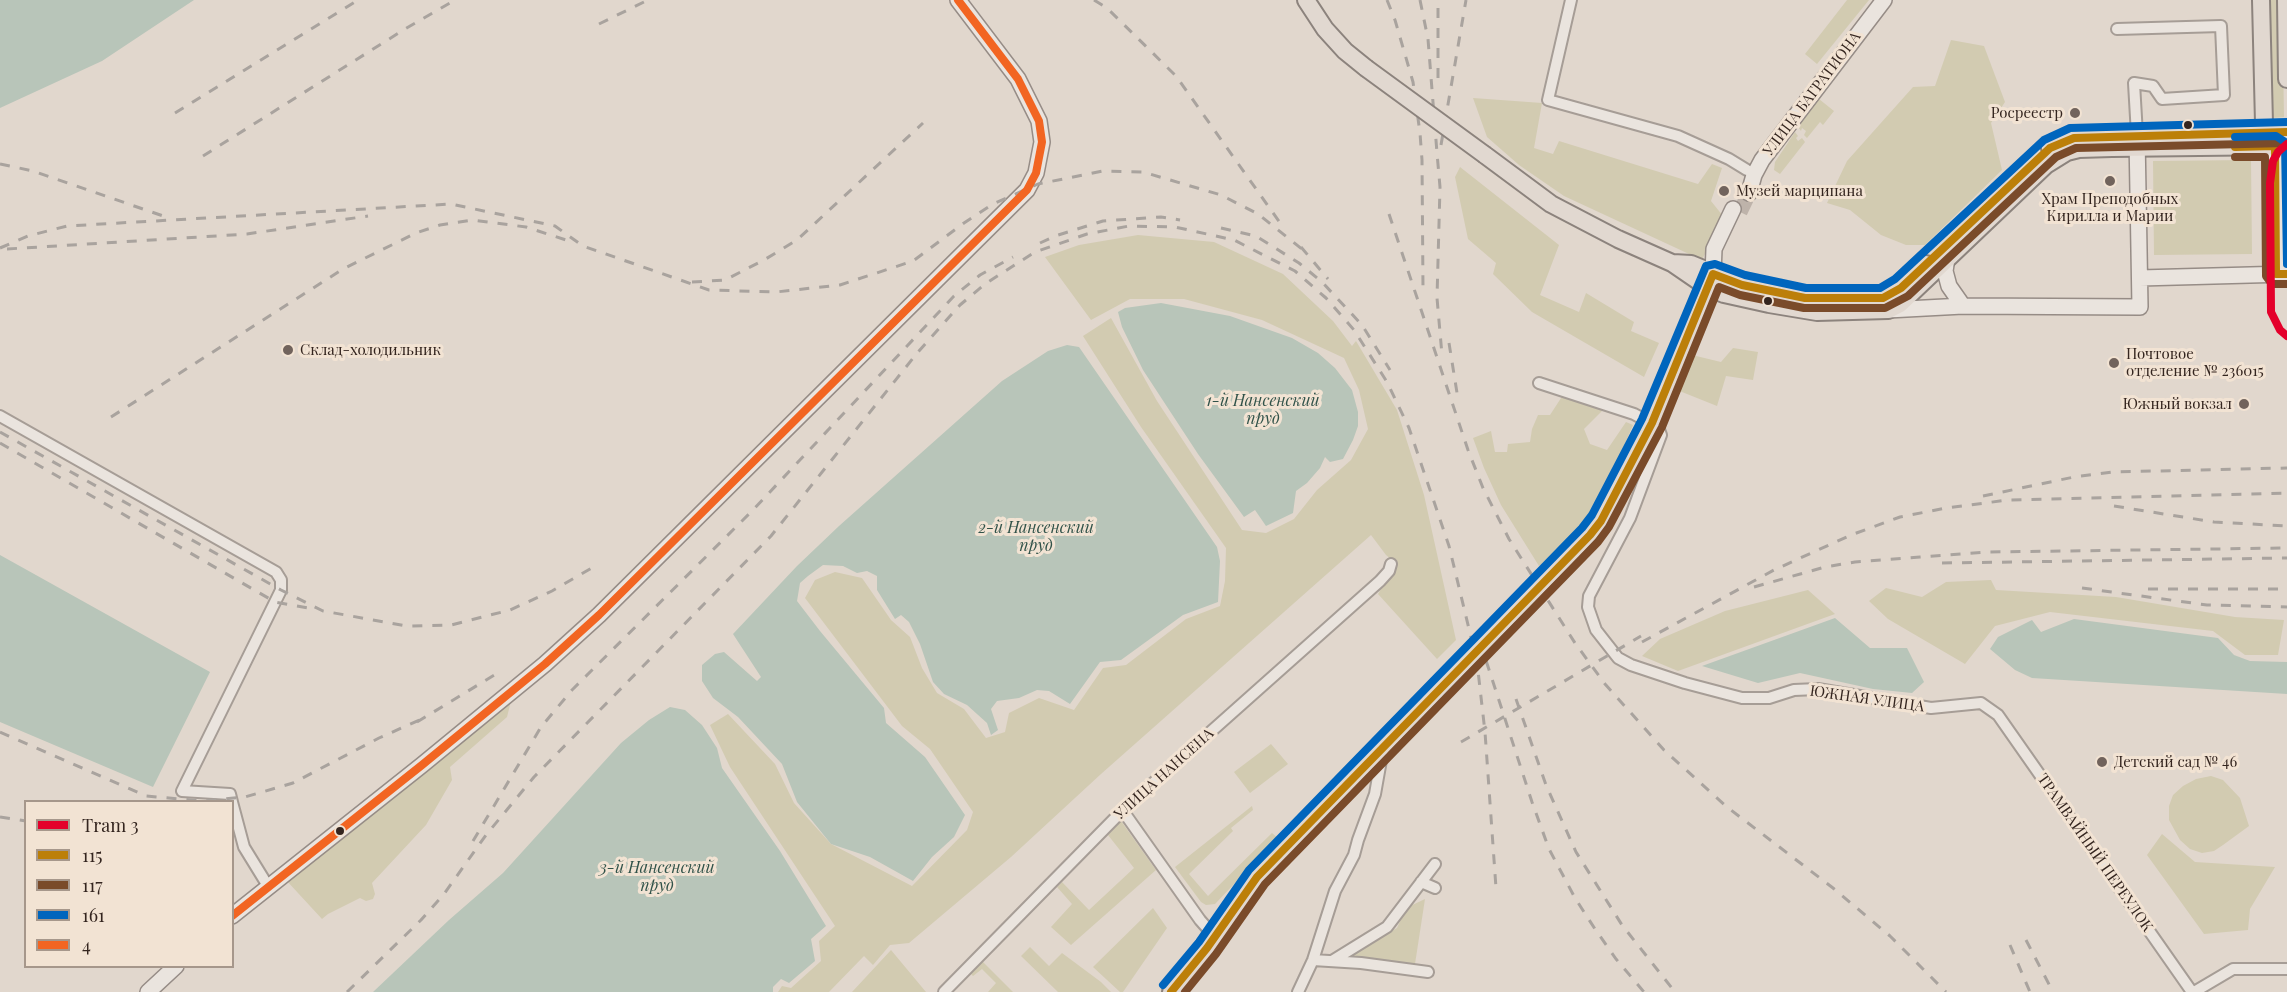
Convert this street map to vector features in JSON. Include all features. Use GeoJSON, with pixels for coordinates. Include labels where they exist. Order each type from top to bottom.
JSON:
{"type":"FeatureCollection","features":[{"type":"Feature","properties":{"kind":"main road"},"geometry":{"type":"LineString","coordinates":[[234,914],[422,765],[545,664],[600,615],[1027,189],[1036,173],[1042,142],[1039,121],[1018,79],[958,0]]}},
{"type":"Feature","properties":{"kind":"main road"},"geometry":{"type":"LineString","coordinates":[[1306,0],[1345,51],[1551,204],[1618,239],[1710,281],[1724,294],[1769,304],[1817,312],[1886,304],[2140,307],[2137,141]]}},
{"type":"Feature","properties":{"kind":"main road","name":"УЛИЦА БАГРАТИОНА"},"geometry":{"type":"LineString","coordinates":[[1875,0],[1755,153],[1747,170],[1745,192],[1762,160],[1884,0]]}},
{"type":"Feature","properties":{"kind":"main road"},"geometry":{"type":"LineString","coordinates":[[2261,0],[2264,123],[2281,135]]}},
{"type":"Feature","properties":{"kind":"main road"},"geometry":{"type":"LineString","coordinates":[[2286,0],[2287,79]]}},
{"type":"Feature","properties":{"kind":"main road"},"geometry":{"type":"LineString","coordinates":[[1886,304],[2050,148],[2074,138],[2137,141],[2281,135]]}},
{"type":"Feature","properties":{"kind":"main road"},"geometry":{"type":"LineString","coordinates":[[2140,278],[2281,274],[2281,135]]}},
{"type":"Feature","properties":{"kind":"main road"},"geometry":{"type":"LineString","coordinates":[[1886,304],[1910,296],[1947,258],[2056,157],[2079,149],[2137,141]]}},
{"type":"Feature","properties":{"kind":"main road"},"geometry":{"type":"LineString","coordinates":[[1172,992],[1215,937],[1257,877],[1601,521],[1655,425],[1710,281],[1714,249],[1737,211]]}},
{"type":"Feature","properties":{"kind":"main road"},"geometry":{"type":"LineString","coordinates":[[1947,258],[1945,271],[1949,286],[1963,306]]}},
{"type":"Feature","properties":{"kind":"main road"},"geometry":{"type":"LineString","coordinates":[[148,992],[174,968]]}},
{"type":"Feature","properties":{"kind":"street"},"geometry":{"type":"LineString","coordinates":[[1571,0],[1548,100],[1678,136],[1729,159],[1747,170]]}},
{"type":"Feature","properties":{"kind":"street"},"geometry":{"type":"LineString","coordinates":[[2117,29],[2221,26],[2224,96],[2162,99],[2153,86],[2134,83],[2137,141]]}},
{"type":"Feature","properties":{"kind":"street"},"geometry":{"type":"LineString","coordinates":[[1539,383],[1634,414],[1655,425]]}},
{"type":"Feature","properties":{"kind":"street"},"geometry":{"type":"LineString","coordinates":[[0,416],[276,572],[281,580],[281,590],[182,791],[230,794],[232,800]]}},
{"type":"Feature","properties":{"kind":"street","name":"ЮЖНАЯ УЛИЦА"},"geometry":{"type":"LineString","coordinates":[[1655,425],[1660,435],[1658,445],[1630,518],[1589,596],[1588,607],[1596,630],[1618,658],[1631,665],[1686,683],[1742,698],[1769,698],[1794,690],[1818,689],[1931,708],[1981,703],[1998,715]]}},
{"type":"Feature","properties":{"kind":"street","name":"УЛИЦА НАНСЕНА"},"geometry":{"type":"LineString","coordinates":[[944,992],[1123,811],[1380,582],[1389,571],[1391,564]]}},
{"type":"Feature","properties":{"kind":"street","name":"ТРАМВАЙНЫЙ ПЕРЕУЛОК"},"geometry":{"type":"LineString","coordinates":[[1998,715],[2193,992],[2233,969],[2287,969]]}},
{"type":"Feature","properties":{"kind":"street"},"geometry":{"type":"LineString","coordinates":[[1298,992],[1313,960],[1335,891],[1354,855],[1375,794],[1384,745]]}},
{"type":"Feature","properties":{"kind":"street"},"geometry":{"type":"LineString","coordinates":[[234,810],[244,847],[268,886]]}},
{"type":"Feature","properties":{"kind":"street"},"geometry":{"type":"LineString","coordinates":[[1123,811],[1200,920],[1215,937]]}},
{"type":"Feature","properties":{"kind":"street"},"geometry":{"type":"LineString","coordinates":[[1332,961],[1387,927],[1435,864]]}},
{"type":"Feature","properties":{"kind":"street"},"geometry":{"type":"LineString","coordinates":[[1421,882],[1435,888]]}},
{"type":"Feature","properties":{"kind":"street"},"geometry":{"type":"LineString","coordinates":[[1352,947],[1358,933]]}},
{"type":"Feature","properties":{"kind":"street"},"geometry":{"type":"LineString","coordinates":[[1313,960],[1428,972]]}},
{"type":"Feature","properties":{"kind":"shaded area"},"geometry":{"type":"Polygon","coordinates":[[[1847,0],[1869,0],[1817,64],[1805,54],[1847,0]]]}},
{"type":"Feature","properties":{"kind":"shaded area"},"geometry":{"type":"Polygon","coordinates":[[[2269,0],[2282,0],[2284,117],[2271,118],[2269,0]]]}},
{"type":"Feature","properties":{"kind":"shaded area"},"geometry":{"type":"Polygon","coordinates":[[[1951,40],[1984,46],[2005,102],[1991,123],[2002,170],[1925,245],[1906,245],[1881,235],[1850,210],[1827,203],[1847,161],[1913,87],[1935,86],[1951,40]]]}},
{"type":"Feature","properties":{"kind":"shaded area"},"geometry":{"type":"Polygon","coordinates":[[[1473,98],[1542,103],[1534,148],[1553,154],[1559,141],[1698,184],[1712,164],[1722,168],[1711,201],[1723,216],[1702,260],[1564,196],[1519,165],[1487,137],[1473,98]]]}},
{"type":"Feature","properties":{"kind":"shaded area"},"geometry":{"type":"Polygon","coordinates":[[[1819,99],[1834,111],[1823,125],[1820,122],[1807,138],[1804,135],[1806,131],[1802,128],[1801,131],[1798,127],[1819,99]]]}},
{"type":"Feature","properties":{"kind":"shaded area"},"geometry":{"type":"Polygon","coordinates":[[[1795,132],[1798,141],[1802,138],[1805,142],[1780,174],[1774,170],[1775,162],[1795,132]]]}},
{"type":"Feature","properties":{"kind":"shaded area"},"geometry":{"type":"Polygon","coordinates":[[[2251,160],[2252,254],[2154,255],[2153,161],[2251,160]]]}},
{"type":"Feature","properties":{"kind":"shaded area"},"geometry":{"type":"Polygon","coordinates":[[[1460,167],[1559,245],[1540,295],[1579,312],[1586,293],[1634,322],[1631,331],[1659,343],[1644,377],[1532,312],[1493,274],[1496,263],[1468,239],[1455,177],[1460,167]]]}},
{"type":"Feature","properties":{"kind":"shaded area"},"geometry":{"type":"Polygon","coordinates":[[[1138,235],[1214,242],[1283,274],[1333,321],[1352,346],[1356,341],[1397,410],[1424,495],[1456,640],[1437,659],[1378,594],[1396,563],[1386,555],[1371,535],[1101,774],[1011,857],[909,943],[890,945],[873,965],[864,956],[829,992],[778,992],[782,986],[791,988],[821,961],[819,941],[835,926],[730,767],[710,725],[728,714],[775,764],[794,803],[831,844],[912,886],[967,830],[973,812],[930,749],[902,726],[805,598],[815,580],[835,572],[862,578],[891,620],[910,637],[922,668],[937,693],[964,709],[986,738],[1005,732],[1009,713],[1039,698],[1074,710],[1103,668],[1126,665],[1186,619],[1220,606],[1225,581],[1226,548],[1141,427],[1083,336],[1111,318],[1157,401],[1242,530],[1266,533],[1294,519],[1317,490],[1351,460],[1368,429],[1359,390],[1344,358],[1262,320],[1184,299],[1130,299],[1091,320],[1045,257],[1079,245],[1138,235]]]}},
{"type":"Feature","properties":{"kind":"shaded area"},"geometry":{"type":"Polygon","coordinates":[[[1733,348],[1758,352],[1753,380],[1726,376],[1717,406],[1677,390],[1692,355],[1721,362],[1733,348]]]}},
{"type":"Feature","properties":{"kind":"shaded area"},"geometry":{"type":"Polygon","coordinates":[[[1563,395],[1603,410],[1584,429],[1590,444],[1607,450],[1626,422],[1633,425],[1592,520],[1569,546],[1539,566],[1501,505],[1473,438],[1491,431],[1495,452],[1507,452],[1508,444],[1530,442],[1538,415],[1550,415],[1563,395]]]}},
{"type":"Feature","properties":{"kind":"shaded area"},"geometry":{"type":"Polygon","coordinates":[[[1991,580],[1996,590],[2116,597],[2235,617],[2284,620],[2278,655],[2245,655],[2213,631],[2050,612],[1995,626],[1965,664],[1888,619],[1869,601],[1886,588],[1922,597],[1946,582],[1991,580]]]}},
{"type":"Feature","properties":{"kind":"shaded area"},"geometry":{"type":"Polygon","coordinates":[[[1808,590],[1835,614],[1678,671],[1642,656],[1660,639],[1725,611],[1808,590]]]}},
{"type":"Feature","properties":{"kind":"shaded area"},"geometry":{"type":"Polygon","coordinates":[[[511,701],[507,717],[450,767],[452,780],[426,825],[372,883],[375,894],[373,899],[366,901],[360,898],[322,919],[286,880],[511,701]]]}},
{"type":"Feature","properties":{"kind":"shaded area"},"geometry":{"type":"Polygon","coordinates":[[[1271,744],[1288,764],[1250,793],[1234,772],[1271,744]]]}},
{"type":"Feature","properties":{"kind":"shaded area"},"geometry":{"type":"Polygon","coordinates":[[[2211,776],[2223,780],[2240,798],[2249,826],[2214,851],[2202,853],[2190,849],[2180,840],[2169,820],[2169,806],[2173,795],[2183,786],[2196,779],[2211,776]]]}},
{"type":"Feature","properties":{"kind":"shaded area"},"geometry":{"type":"Polygon","coordinates":[[[1252,806],[1253,810],[1231,828],[1233,831],[1189,874],[1208,896],[1272,833],[1278,838],[1215,904],[1206,905],[1201,902],[1175,867],[1252,806]]]}},
{"type":"Feature","properties":{"kind":"shaded area"},"geometry":{"type":"Polygon","coordinates":[[[1121,821],[1156,870],[1071,945],[1051,927],[1072,904],[1057,887],[1062,882],[1089,910],[1134,868],[1108,835],[1121,821]]]}},
{"type":"Feature","properties":{"kind":"shaded area"},"geometry":{"type":"Polygon","coordinates":[[[2162,834],[2195,862],[2275,867],[2250,909],[2248,930],[2204,934],[2147,855],[2162,834]]]}},
{"type":"Feature","properties":{"kind":"shaded area"},"geometry":{"type":"Polygon","coordinates":[[[1425,899],[1415,964],[1352,956],[1352,953],[1397,928],[1406,908],[1425,899]]]}},
{"type":"Feature","properties":{"kind":"shaded area"},"geometry":{"type":"Polygon","coordinates":[[[1153,908],[1167,928],[1123,992],[1120,992],[1093,967],[1153,908]]]}},
{"type":"Feature","properties":{"kind":"shaded area"},"geometry":{"type":"Polygon","coordinates":[[[1030,947],[1049,966],[1062,953],[1111,992],[1058,992],[1021,956],[1030,947]]]}},
{"type":"Feature","properties":{"kind":"shaded area"},"geometry":{"type":"Polygon","coordinates":[[[891,950],[926,992],[852,992],[891,950]]]}},
{"type":"Feature","properties":{"kind":"shaded area"},"geometry":{"type":"Polygon","coordinates":[[[979,958],[1013,992],[988,992],[996,983],[982,969],[973,976],[968,971],[979,958]]]}},
{"type":"Feature","properties":{"kind":"water"},"geometry":{"type":"Polygon","coordinates":[[[0,0],[194,0],[102,61],[0,108],[0,0]]]}},
{"type":"Feature","properties":{"kind":"water","name":"1-й Нансенский пруд"},"geometry":{"type":"Polygon","coordinates":[[[1161,303],[1230,316],[1292,338],[1318,353],[1335,368],[1352,390],[1358,412],[1358,426],[1353,440],[1343,459],[1330,462],[1325,457],[1320,468],[1307,483],[1296,491],[1293,513],[1266,526],[1255,510],[1244,517],[1198,454],[1143,370],[1122,327],[1118,312],[1125,308],[1161,303]]]}},
{"type":"Feature","properties":{"kind":"water","name":"2-й Нансенский пруд"},"geometry":{"type":"Polygon","coordinates":[[[1067,345],[1079,347],[1217,547],[1220,561],[1218,602],[1183,615],[1121,660],[1100,662],[1070,704],[1049,691],[1037,690],[1019,698],[997,701],[991,709],[998,730],[991,735],[987,723],[967,705],[944,694],[933,682],[920,644],[909,622],[901,615],[895,619],[877,590],[877,576],[867,571],[857,573],[843,566],[823,565],[800,583],[797,601],[884,708],[886,723],[925,757],[965,815],[954,837],[932,857],[913,881],[870,857],[831,844],[797,802],[782,764],[738,717],[713,698],[702,681],[702,665],[715,654],[724,652],[757,681],[761,677],[733,634],[797,566],[839,526],[1002,381],[1048,351],[1067,345]]]}},
{"type":"Feature","properties":{"kind":"water"},"geometry":{"type":"Polygon","coordinates":[[[0,555],[210,672],[153,787],[0,722],[0,555]]]}},
{"type":"Feature","properties":{"kind":"water"},"geometry":{"type":"Polygon","coordinates":[[[1835,618],[1870,648],[1907,648],[1924,682],[1912,693],[1873,689],[1800,673],[1758,683],[1702,666],[1835,618]]]}},
{"type":"Feature","properties":{"kind":"water"},"geometry":{"type":"Polygon","coordinates":[[[2074,619],[2218,638],[2234,655],[2250,661],[2287,662],[2287,694],[2032,678],[2015,670],[1990,649],[1998,637],[2032,620],[2041,632],[2074,619]]]}},
{"type":"Feature","properties":{"kind":"water","name":"3-й Нансенский пруд"},"geometry":{"type":"Polygon","coordinates":[[[670,707],[685,710],[702,725],[717,748],[722,768],[780,851],[826,926],[811,939],[815,961],[789,983],[781,979],[773,987],[773,992],[373,992],[503,873],[621,743],[649,720],[670,707]]]}},
{"type":"Feature","properties":{"kind":"tunnel"},"geometry":{"type":"LineString","coordinates":[[1740,212],[1749,193]]}},
{"type":"Feature","properties":{"kind":"railway"},"geometry":{"type":"LineString","coordinates":[[175,113],[358,0]]}},
{"type":"Feature","properties":{"kind":"railway"},"geometry":{"type":"LineString","coordinates":[[203,156],[455,0]]}},
{"type":"Feature","properties":{"kind":"railway"},"geometry":{"type":"LineString","coordinates":[[599,24],[648,0]]}},
{"type":"Feature","properties":{"kind":"railway"},"geometry":{"type":"LineString","coordinates":[[1094,0],[1107,8],[1176,76],[1283,227]]}},
{"type":"Feature","properties":{"kind":"railway"},"geometry":{"type":"LineString","coordinates":[[1387,0],[1413,82],[1420,133],[1423,289]]}},
{"type":"Feature","properties":{"kind":"railway"},"geometry":{"type":"LineString","coordinates":[[1420,0],[1428,39],[1440,187],[1437,298],[1442,355]]}},
{"type":"Feature","properties":{"kind":"railway"},"geometry":{"type":"LineString","coordinates":[[1438,0],[1438,78]]}},
{"type":"Feature","properties":{"kind":"railway"},"geometry":{"type":"LineString","coordinates":[[1441,145],[1466,0]]}},
{"type":"Feature","properties":{"kind":"railway"},"geometry":{"type":"LineString","coordinates":[[692,282],[725,280],[797,240],[923,123]]}},
{"type":"Feature","properties":{"kind":"railway"},"geometry":{"type":"LineString","coordinates":[[0,164],[33,171],[169,218]]}},
{"type":"Feature","properties":{"kind":"railway"},"geometry":{"type":"LineString","coordinates":[[0,248],[28,236],[67,226],[451,204],[555,226],[583,246],[709,290],[776,292],[840,285],[913,261],[993,204],[1038,184],[1103,171],[1143,172],[1221,195],[1258,214],[1307,253]]}},
{"type":"Feature","properties":{"kind":"railway"},"geometry":{"type":"LineString","coordinates":[[1389,214],[1468,450],[1483,488],[1509,539],[1575,643],[1605,684],[1664,750],[1727,807],[1833,888],[1890,936],[1946,992]]}},
{"type":"Feature","properties":{"kind":"railway"},"geometry":{"type":"LineString","coordinates":[[7,249],[247,234],[368,216]]}},
{"type":"Feature","properties":{"kind":"railway"},"geometry":{"type":"LineString","coordinates":[[1040,243],[1103,221],[1161,217],[1180,220]]}},
{"type":"Feature","properties":{"kind":"railway"},"geometry":{"type":"LineString","coordinates":[[111,417],[343,269],[416,233],[440,225],[472,220],[526,227],[569,241]]}},
{"type":"Feature","properties":{"kind":"railway"},"geometry":{"type":"LineString","coordinates":[[347,992],[421,920],[444,894],[486,835],[534,777],[771,536],[918,352],[960,305],[985,284],[1035,252],[1087,234],[1129,226],[1175,227],[1234,240],[1295,271],[1326,298],[1354,330],[1387,382],[1409,428],[1449,546],[1477,662],[1485,732],[1496,888]]}},
{"type":"Feature","properties":{"kind":"railway"},"geometry":{"type":"LineString","coordinates":[[1221,228],[1256,236],[1299,263],[1322,282],[1362,325],[1390,370]]}},
{"type":"Feature","properties":{"kind":"railway"},"geometry":{"type":"LineString","coordinates":[[1301,247],[1328,279]]}},
{"type":"Feature","properties":{"kind":"railway"},"geometry":{"type":"LineString","coordinates":[[473,841],[541,727],[572,690],[752,511],[954,296],[980,275],[1013,257]]}},
{"type":"Feature","properties":{"kind":"railway"},"geometry":{"type":"LineString","coordinates":[[1449,343],[1458,399]]}},
{"type":"Feature","properties":{"kind":"railway"},"geometry":{"type":"LineString","coordinates":[[0,432],[281,590],[323,611],[407,626],[451,625],[510,610],[552,591],[597,565]]}},
{"type":"Feature","properties":{"kind":"railway"},"geometry":{"type":"LineString","coordinates":[[0,443],[275,602],[308,608]]}},
{"type":"Feature","properties":{"kind":"railway"},"geometry":{"type":"LineString","coordinates":[[1983,496],[2074,477],[2112,472],[2287,468]]}},
{"type":"Feature","properties":{"kind":"railway"},"geometry":{"type":"LineString","coordinates":[[1642,642],[1774,570],[1851,535],[1900,517],[2008,500],[2287,493]]}},
{"type":"Feature","properties":{"kind":"railway"},"geometry":{"type":"LineString","coordinates":[[2114,506],[2214,522],[2287,526]]}},
{"type":"Feature","properties":{"kind":"railway"},"geometry":{"type":"LineString","coordinates":[[1754,587],[1825,567],[1855,562],[1988,552],[2287,548]]}},
{"type":"Feature","properties":{"kind":"railway"},"geometry":{"type":"LineString","coordinates":[[1942,563],[2287,558]]}},
{"type":"Feature","properties":{"kind":"railway"},"geometry":{"type":"LineString","coordinates":[[2082,588],[2207,605],[2287,607]]}},
{"type":"Feature","properties":{"kind":"railway"},"geometry":{"type":"LineString","coordinates":[[2148,589],[2287,589]]}},
{"type":"Feature","properties":{"kind":"railway"},"geometry":{"type":"LineString","coordinates":[[1461,742],[1641,636]]}},
{"type":"Feature","properties":{"kind":"railway"},"geometry":{"type":"LineString","coordinates":[[1480,642],[1549,849],[1575,898],[1595,929],[1616,959],[1644,992]]}},
{"type":"Feature","properties":{"kind":"railway"},"geometry":{"type":"LineString","coordinates":[[417,722],[496,674]]}},
{"type":"Feature","properties":{"kind":"railway"},"geometry":{"type":"LineString","coordinates":[[1516,699],[1546,785],[1576,852],[1622,925],[1675,992]]}},
{"type":"Feature","properties":{"kind":"railway"},"geometry":{"type":"LineString","coordinates":[[214,800],[245,797],[293,783],[379,738],[424,718]]}},
{"type":"Feature","properties":{"kind":"railway"},"geometry":{"type":"LineString","coordinates":[[0,732],[146,796],[192,800]]}},
{"type":"Feature","properties":{"kind":"railway"},"geometry":{"type":"LineString","coordinates":[[0,817],[24,821]]}},
{"type":"Feature","properties":{"kind":"railway"},"geometry":{"type":"LineString","coordinates":[[2026,940],[2053,992]]}},
{"type":"Feature","properties":{"kind":"railway"},"geometry":{"type":"LineString","coordinates":[[2010,945],[2030,992]]}},
{"type":"Feature","properties":{"kind":"tram line","name":"3"},"geometry":{"type":"LineString","coordinates":[[2287,144],[2278,152],[2273,161],[2270,183],[2271,312],[2280,330],[2287,336]]}},
{"type":"Feature","properties":{"kind":"transit line","name":"4"},"geometry":{"type":"LineString","coordinates":[[234,914],[422,765],[545,664],[599,615],[1027,190],[1036,173],[1042,142],[1039,121],[1018,79],[958,0]]}},
{"type":"Feature","properties":{"kind":"transit line","name":"161"},"geometry":{"type":"LineString","coordinates":[[1163,985],[1199,942],[1249,870],[1582,528],[1592,515],[1642,419],[1706,266],[1715,264],[1745,275],[1806,288],[1880,288],[1895,279],[2044,140],[2070,128],[2287,122]]}},
{"type":"Feature","properties":{"kind":"transit line","name":"115"},"geometry":{"type":"LineString","coordinates":[[1171,992],[1207,948],[1257,877],[1590,535],[1601,521],[1652,423],[1713,274],[1742,285],[1805,298],[1883,298],[1901,288],[2050,148],[2074,138],[2287,132]]}},
{"type":"Feature","properties":{"kind":"transit line","name":"161"},"geometry":{"type":"LineString","coordinates":[[2235,137],[2276,136],[2285,142],[2287,264]]}},
{"type":"Feature","properties":{"kind":"transit line","name":"117"},"geometry":{"type":"LineString","coordinates":[[1185,992],[1216,954],[1265,884],[1598,542],[1609,527],[1662,427],[1719,287],[1740,295],[1804,308],[1885,308],[1908,296],[2056,157],[2076,148],[2287,143]]}},
{"type":"Feature","properties":{"kind":"transit line","name":"115"},"geometry":{"type":"LineString","coordinates":[[2235,147],[2275,146],[2276,274],[2287,274]]}},
{"type":"Feature","properties":{"kind":"transit line","name":"117"},"geometry":{"type":"LineString","coordinates":[[2235,157],[2265,157],[2266,276],[2272,284],[2287,284]]}},
{"type":"Feature","properties":{"kind":"place","name":"Росреестр"},"geometry":{"type":"Point","coordinates":[2075,113]}},
{"type":"Feature","properties":{"kind":"place","name":"Храм Преподобных Кирилла и Марии"},"geometry":{"type":"Point","coordinates":[2110,181]}},
{"type":"Feature","properties":{"kind":"place","name":"Музей марципана"},"geometry":{"type":"Point","coordinates":[1724,191]}},
{"type":"Feature","properties":{"kind":"place","name":"Склад-холодильник"},"geometry":{"type":"Point","coordinates":[288,350]}},
{"type":"Feature","properties":{"kind":"place","name":"Почтовое отделение № 236015"},"geometry":{"type":"Point","coordinates":[2114,363]}},
{"type":"Feature","properties":{"kind":"place","name":"Южный вокзал"},"geometry":{"type":"Point","coordinates":[2244,404]}},
{"type":"Feature","properties":{"kind":"place","name":"Детский сад № 46"},"geometry":{"type":"Point","coordinates":[2102,762]}}]}
